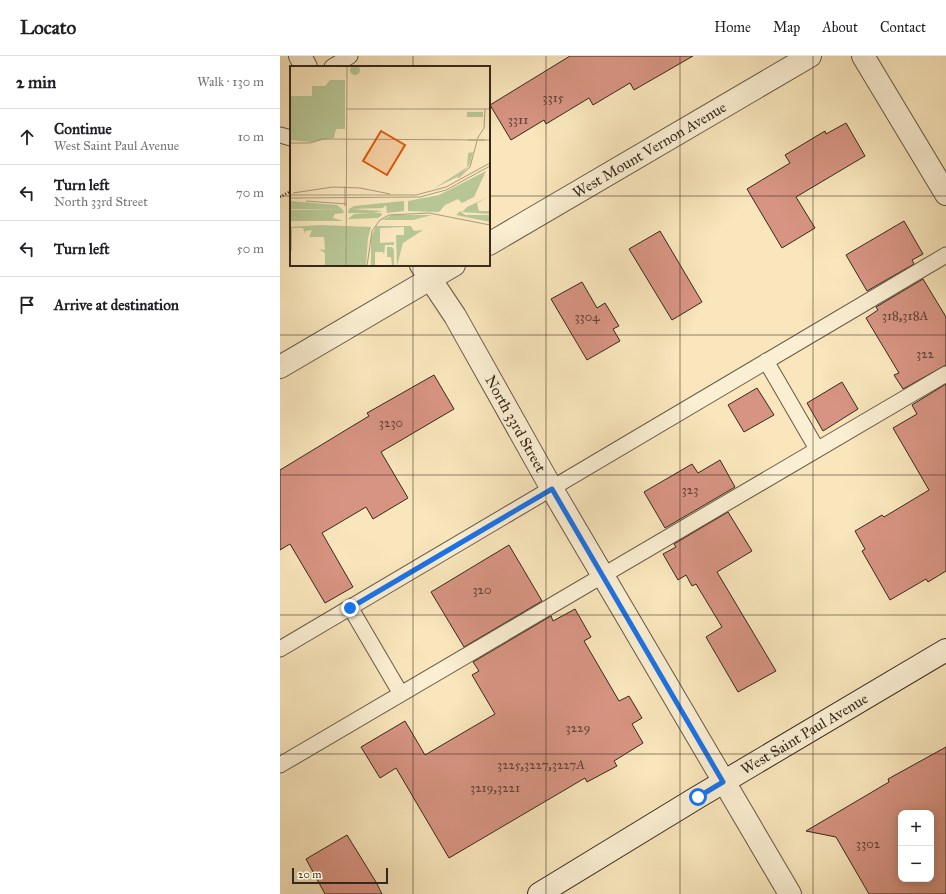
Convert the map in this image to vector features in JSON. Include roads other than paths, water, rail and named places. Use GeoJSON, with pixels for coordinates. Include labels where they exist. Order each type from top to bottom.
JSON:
{"type":"FeatureCollection","features":[{"type":"Feature","properties":{"kind":"street"},"geometry":{"type":"LineString","coordinates":[[300,56],[305,66]]}},
{"type":"Feature","properties":{"kind":"street","name":"West Mount Vernon Avenue"},"geometry":{"type":"LineString","coordinates":[[490,243],[810,56]]}},
{"type":"Feature","properties":{"kind":"street"},"geometry":{"type":"LineString","coordinates":[[863,56],[946,194]]}},
{"type":"Feature","properties":{"kind":"street"},"geometry":{"type":"LineString","coordinates":[[280,367],[425,272],[450,266]]}},
{"type":"Feature","properties":{"kind":"street","name":"North 33rd Street"},"geometry":{"type":"LineString","coordinates":[[425,272],[455,316],[552,489],[790,894]]}},
{"type":"Feature","properties":{"kind":"street","name":"West Saint Paul Avenue"},"geometry":{"type":"LineString","coordinates":[[539,894],[723,782],[946,650]]}},
{"type":"Feature","properties":{"kind":"lane"},"geometry":{"type":"LineString","coordinates":[[334,66],[350,56]]}},
{"type":"Feature","properties":{"kind":"lane"},"geometry":{"type":"LineString","coordinates":[[280,135],[290,138]]}},
{"type":"Feature","properties":{"kind":"lane"},"geometry":{"type":"LineString","coordinates":[[280,649],[946,255]]}},
{"type":"Feature","properties":{"kind":"lane"},"geometry":{"type":"LineString","coordinates":[[766,361],[817,449]]}},
{"type":"Feature","properties":{"kind":"lane"},"geometry":{"type":"LineString","coordinates":[[280,765],[946,374]]}},
{"type":"Feature","properties":{"kind":"lane"},"geometry":{"type":"LineString","coordinates":[[350,608],[401,694]]}}]}
